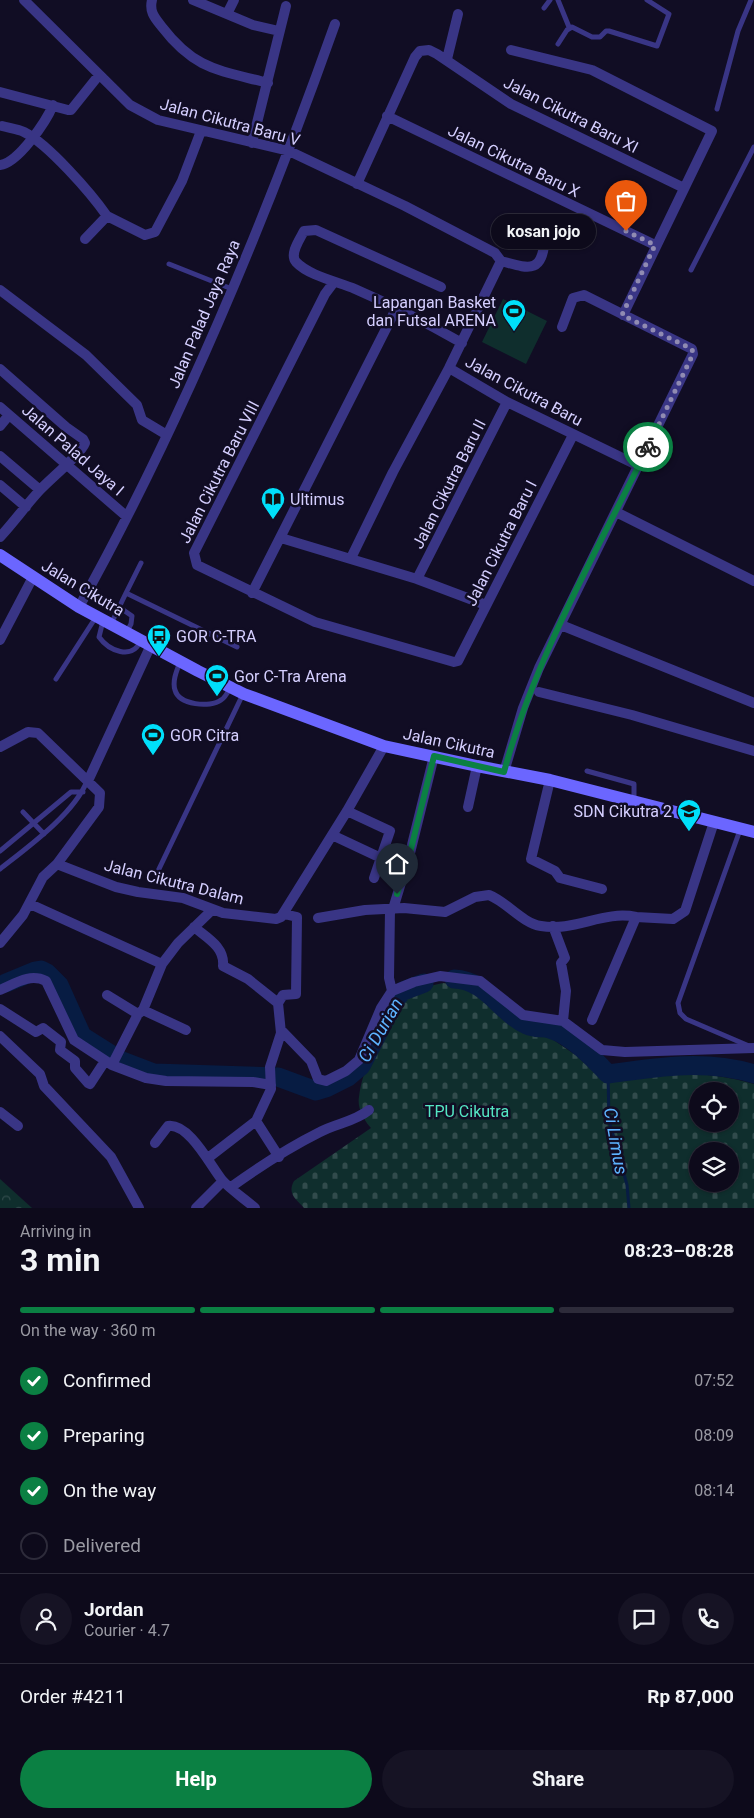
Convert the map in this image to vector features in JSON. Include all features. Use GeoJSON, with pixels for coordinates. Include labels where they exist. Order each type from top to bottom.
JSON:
{"type":"FeatureCollection","features":[{"type":"Feature","properties":{"kind":"main road","name":"Jalan Cikutra"},"geometry":{"type":"LineString","coordinates":[[0,555],[103,621],[244,694],[384,746],[550,780],[754,832]]}},
{"type":"Feature","properties":{"kind":"street","name":"Jalan Cikutra Baru V"},"geometry":{"type":"LineString","coordinates":[[24,0],[130,105],[140,112],[158,120],[289,151],[495,253],[501,261]]}},
{"type":"Feature","properties":{"kind":"street"},"geometry":{"type":"LineString","coordinates":[[152,0],[152,14],[172,39],[192,58],[209,68],[268,83]]}},
{"type":"Feature","properties":{"kind":"street"},"geometry":{"type":"LineString","coordinates":[[193,0],[253,25],[279,31]]}},
{"type":"Feature","properties":{"kind":"street"},"geometry":{"type":"LineString","coordinates":[[227,14],[234,0]]}},
{"type":"Feature","properties":{"kind":"street"},"geometry":{"type":"LineString","coordinates":[[252,143],[286,6]]}},
{"type":"Feature","properties":{"kind":"street"},"geometry":{"type":"LineString","coordinates":[[446,59],[458,14]]}},
{"type":"Feature","properties":{"kind":"street","name":"Jalan Palad Jaya Raya"},"geometry":{"type":"LineString","coordinates":[[79,607],[167,435],[232,289],[289,151],[335,24]]}},
{"type":"Feature","properties":{"kind":"street","name":"Jalan Cikutra Baru XI"},"geometry":{"type":"LineString","coordinates":[[358,184],[387,116],[420,50],[429,50],[446,59],[511,104],[684,188]]}},
{"type":"Feature","properties":{"kind":"street"},"geometry":{"type":"LineString","coordinates":[[511,50],[592,70],[707,128],[712,134],[655,245],[622,315]]}},
{"type":"Feature","properties":{"kind":"street"},"geometry":{"type":"LineString","coordinates":[[0,92],[71,110],[99,75]]}},
{"type":"Feature","properties":{"kind":"street"},"geometry":{"type":"LineString","coordinates":[[0,165],[8,163],[33,138],[53,105]]}},
{"type":"Feature","properties":{"kind":"street","name":"Jalan Cikutra Baru X"},"geometry":{"type":"LineString","coordinates":[[387,116],[655,245]]}},
{"type":"Feature","properties":{"kind":"street"},"geometry":{"type":"LineString","coordinates":[[2,126],[23,132],[33,138],[83,185],[107,216],[145,235],[155,232],[182,181],[201,131]]}},
{"type":"Feature","properties":{"kind":"street"},"geometry":{"type":"LineString","coordinates":[[85,239],[107,216]]}},
{"type":"Feature","properties":{"kind":"street"},"geometry":{"type":"LineString","coordinates":[[441,287],[351,247],[326,233],[309,229],[304,231],[293,257],[296,262],[334,282],[351,287],[462,343]]}},
{"type":"Feature","properties":{"kind":"street"},"geometry":{"type":"LineString","coordinates":[[501,261],[523,267],[534,266],[540,262],[544,253],[545,238]]}},
{"type":"Feature","properties":{"kind":"street","name":"Jalan Cikutra Baru"},"geometry":{"type":"LineString","coordinates":[[501,261],[449,368],[507,402],[639,466]]}},
{"type":"Feature","properties":{"kind":"street","name":"Jalan Cikutra Baru VIII"},"geometry":{"type":"LineString","coordinates":[[334,282],[321,303],[194,553],[197,565],[315,622],[454,662]]}},
{"type":"Feature","properties":{"kind":"street"},"geometry":{"type":"LineString","coordinates":[[0,290],[86,355],[137,405],[139,417],[142,420],[167,435]]}},
{"type":"Feature","properties":{"kind":"street"},"geometry":{"type":"LineString","coordinates":[[504,772],[531,687],[692,360],[692,349],[584,295],[573,298],[562,327]]}},
{"type":"Feature","properties":{"kind":"street"},"geometry":{"type":"LineString","coordinates":[[252,593],[396,309]]}},
{"type":"Feature","properties":{"kind":"street"},"geometry":{"type":"LineString","coordinates":[[351,558],[392,472],[449,368]]}},
{"type":"Feature","properties":{"kind":"street"},"geometry":{"type":"LineString","coordinates":[[0,369],[86,443],[40,490],[0,537]]}},
{"type":"Feature","properties":{"kind":"street","name":"Jalan Cikutra Baru II"},"geometry":{"type":"LineString","coordinates":[[417,579],[507,402]]}},
{"type":"Feature","properties":{"kind":"street","name":"Jalan Palad Jaya I"},"geometry":{"type":"LineString","coordinates":[[0,407],[64,465],[126,516]]}},
{"type":"Feature","properties":{"kind":"street"},"geometry":{"type":"LineString","coordinates":[[0,426],[9,415]]}},
{"type":"Feature","properties":{"kind":"street","name":"Jalan Cikutra Baru I"},"geometry":{"type":"LineString","coordinates":[[454,662],[461,658],[573,435]]}},
{"type":"Feature","properties":{"kind":"street"},"geometry":{"type":"LineString","coordinates":[[0,456],[40,490]]}},
{"type":"Feature","properties":{"kind":"street"},"geometry":{"type":"LineString","coordinates":[[0,485],[26,507]]}},
{"type":"Feature","properties":{"kind":"street"},"geometry":{"type":"LineString","coordinates":[[616,512],[754,581]]}},
{"type":"Feature","properties":{"kind":"street"},"geometry":{"type":"LineString","coordinates":[[281,538],[417,579],[486,605]]}},
{"type":"Feature","properties":{"kind":"street"},"geometry":{"type":"LineString","coordinates":[[0,640],[33,577]]}},
{"type":"Feature","properties":{"kind":"street"},"geometry":{"type":"LineString","coordinates":[[561,625],[754,702]]}},
{"type":"Feature","properties":{"kind":"street"},"geometry":{"type":"LineString","coordinates":[[88,781],[145,644]]}},
{"type":"Feature","properties":{"kind":"street"},"geometry":{"type":"LineString","coordinates":[[540,692],[632,715],[754,751]]}},
{"type":"Feature","properties":{"kind":"street"},"geometry":{"type":"LineString","coordinates":[[0,747],[28,732],[38,733],[100,793],[99,807],[57,864],[43,877],[30,904],[0,943]]}},
{"type":"Feature","properties":{"kind":"street"},"geometry":{"type":"LineString","coordinates":[[208,1158],[256,1121],[271,1082],[270,1067],[281,1030],[278,1003],[282,995],[296,994],[297,916],[284,914],[384,746]]}},
{"type":"Feature","properties":{"kind":"street"},"geometry":{"type":"LineString","coordinates":[[392,991],[388,978],[392,909],[410,853],[434,756]]}},
{"type":"Feature","properties":{"kind":"street"},"geometry":{"type":"LineString","coordinates":[[468,807],[477,766]]}},
{"type":"Feature","properties":{"kind":"street"},"geometry":{"type":"LineString","coordinates":[[550,780],[531,859],[555,871],[560,878],[602,889]]}},
{"type":"Feature","properties":{"kind":"street"},"geometry":{"type":"LineString","coordinates":[[347,811],[390,831],[374,878]]}},
{"type":"Feature","properties":{"kind":"street"},"geometry":{"type":"LineString","coordinates":[[318,918],[365,910],[392,909],[445,912],[475,897],[489,894],[536,925],[578,924],[613,915],[673,919],[685,910],[714,822]]}},
{"type":"Feature","properties":{"kind":"street"},"geometry":{"type":"LineString","coordinates":[[332,835],[381,858]]}},
{"type":"Feature","properties":{"kind":"street","name":"Jalan Cikutra Dalam"},"geometry":{"type":"LineString","coordinates":[[57,864],[116,887],[138,892],[166,894],[212,910],[276,919],[284,914]]}},
{"type":"Feature","properties":{"kind":"street"},"geometry":{"type":"LineString","coordinates":[[30,904],[162,964]]}},
{"type":"Feature","properties":{"kind":"street"},"geometry":{"type":"LineString","coordinates":[[0,1009],[36,1032],[43,1028],[61,1042],[60,1050],[75,1061],[75,1068],[90,1084],[120,1050],[162,964],[178,943],[212,910]]}},
{"type":"Feature","properties":{"kind":"street"},"geometry":{"type":"LineString","coordinates":[[592,1020],[636,917]]}},
{"type":"Feature","properties":{"kind":"street"},"geometry":{"type":"LineString","coordinates":[[553,926],[566,958],[561,963],[566,991],[563,1021]]}},
{"type":"Feature","properties":{"kind":"street"},"geometry":{"type":"LineString","coordinates":[[194,927],[217,946],[224,958],[223,966],[248,979],[278,1003]]}},
{"type":"Feature","properties":{"kind":"street"},"geometry":{"type":"LineString","coordinates":[[0,990],[30,977],[37,976],[46,981],[74,1040],[110,1063],[146,1078],[166,1081],[271,1082]]}},
{"type":"Feature","properties":{"kind":"street"},"geometry":{"type":"LineString","coordinates":[[281,1030],[311,1061],[318,1079],[326,1081],[346,1071],[359,1060],[380,1008],[392,991],[414,982],[440,976],[474,979],[487,985],[523,1014],[563,1021],[595,1047],[610,1051],[754,1048]]}},
{"type":"Feature","properties":{"kind":"street"},"geometry":{"type":"LineString","coordinates":[[107,995],[140,1012],[186,1030]]}},
{"type":"Feature","properties":{"kind":"street"},"geometry":{"type":"LineString","coordinates":[[0,1036],[40,1074],[44,1086],[112,1157],[139,1208]]}},
{"type":"Feature","properties":{"kind":"street"},"geometry":{"type":"LineString","coordinates":[[196,1208],[227,1184],[279,1157],[319,1132],[335,1125],[350,1122],[369,1110]]}},
{"type":"Feature","properties":{"kind":"street"},"geometry":{"type":"LineString","coordinates":[[0,1112],[18,1126]]}},
{"type":"Feature","properties":{"kind":"street"},"geometry":{"type":"LineString","coordinates":[[256,1121],[279,1157]]}},
{"type":"Feature","properties":{"kind":"street"},"geometry":{"type":"LineString","coordinates":[[155,1143],[168,1126],[173,1125],[183,1129],[227,1184],[255,1208]]}},
{"type":"Feature","properties":{"kind":"lane"},"geometry":{"type":"LineString","coordinates":[[544,8],[550,0]]}},
{"type":"Feature","properties":{"kind":"lane"},"geometry":{"type":"LineString","coordinates":[[558,0],[569,27]]}},
{"type":"Feature","properties":{"kind":"lane"},"geometry":{"type":"LineString","coordinates":[[569,27],[576,27],[596,37],[609,31],[657,46],[669,14],[647,0]]}},
{"type":"Feature","properties":{"kind":"lane"},"geometry":{"type":"LineString","coordinates":[[717,109],[738,31],[751,0]]}},
{"type":"Feature","properties":{"kind":"lane"},"geometry":{"type":"LineString","coordinates":[[558,44],[569,27]]}},
{"type":"Feature","properties":{"kind":"lane"},"geometry":{"type":"LineString","coordinates":[[691,270],[754,148]]}},
{"type":"Feature","properties":{"kind":"lane"},"geometry":{"type":"LineString","coordinates":[[169,264],[232,289]]}},
{"type":"Feature","properties":{"kind":"lane"},"geometry":{"type":"LineString","coordinates":[[56,679],[103,621],[119,607],[142,562]]}},
{"type":"Feature","properties":{"kind":"lane"},"geometry":{"type":"LineString","coordinates":[[126,593],[237,647]]}},
{"type":"Feature","properties":{"kind":"lane"},"geometry":{"type":"LineString","coordinates":[[119,607],[132,616],[131,624],[126,634]]}},
{"type":"Feature","properties":{"kind":"lane"},"geometry":{"type":"LineString","coordinates":[[103,621],[99,637],[103,643],[124,653],[131,653],[145,644]]}},
{"type":"Feature","properties":{"kind":"lane"},"geometry":{"type":"LineString","coordinates":[[180,662],[174,687],[176,693],[187,700],[199,704],[211,704],[222,700],[230,687]]}},
{"type":"Feature","properties":{"kind":"lane"},"geometry":{"type":"LineString","coordinates":[[158,871],[244,694]]}},
{"type":"Feature","properties":{"kind":"lane"},"geometry":{"type":"LineString","coordinates":[[587,771],[634,784],[634,800]]}},
{"type":"Feature","properties":{"kind":"lane"},"geometry":{"type":"LineString","coordinates":[[0,869],[44,834],[82,792],[88,781]]}},
{"type":"Feature","properties":{"kind":"lane"},"geometry":{"type":"LineString","coordinates":[[0,851],[35,824],[71,792],[82,792]]}},
{"type":"Feature","properties":{"kind":"lane"},"geometry":{"type":"LineString","coordinates":[[23,812],[44,834]]}},
{"type":"Feature","properties":{"kind":"lane"},"geometry":{"type":"LineString","coordinates":[[740,829],[678,1002],[680,1013],[686,1019],[754,1048]]}},
{"type":"Feature","properties":{"kind":"green space","name":"Lapangan Basket dan Futsal ARENA"},"geometry":{"type":"Polygon","coordinates":[[[503,299],[547,321],[526,364],[482,342],[503,299]]]}},
{"type":"Feature","properties":{"kind":"green space","name":"TPU Cikutra"},"geometry":{"type":"Polygon","coordinates":[[[443,983],[465,986],[479,993],[523,1032],[536,1037],[549,1037],[577,1056],[602,1080],[659,1074],[697,1074],[735,1079],[754,1084],[754,1208],[304,1208],[292,1193],[291,1189],[294,1181],[371,1128],[360,1110],[361,1084],[371,1057],[405,995],[412,990],[443,983]]]}},
{"type":"Feature","properties":{"kind":"green space"},"geometry":{"type":"Polygon","coordinates":[[[0,1179],[32,1208],[0,1208],[0,1179]]]}},
{"type":"Feature","properties":{"kind":"waterway","name":"Ci Durian"},"geometry":{"type":"LineString","coordinates":[[6,983],[35,971],[41,970],[47,973],[59,985],[82,1036],[120,1060],[154,1073],[278,1077],[316,1091],[348,1077],[361,1066],[395,1000],[403,991],[424,983]]}},
{"type":"Feature","properties":{"kind":"waterway","name":"Ci Durian"},"geometry":{"type":"LineString","coordinates":[[454,979],[476,985],[517,1020],[533,1027],[550,1029],[566,1036],[596,1061],[608,1074],[681,1066],[718,1067],[754,1074]]}},
{"type":"Feature","properties":{"kind":"waterway","name":"Ci Limus"},"geometry":{"type":"LineString","coordinates":[[608,1074],[609,1120],[627,1185],[629,1208]]}},
{"type":"Feature","properties":{"kind":"way so far"},"geometry":{"type":"LineString","coordinates":[[626,231],[655,245],[622,315],[692,349],[693,354],[692,360],[648,447]]}},
{"type":"Feature","properties":{"kind":"place","name":"kosan jojo"},"geometry":{"type":"Point","coordinates":[626,231]}},
{"type":"Feature","properties":{"kind":"place","name":"Lapangan Basket dan Futsal ARENA"},"geometry":{"type":"Point","coordinates":[514,332]}},
{"type":"Feature","properties":{"kind":"place","name":"Ultimus"},"geometry":{"type":"Point","coordinates":[273,520]}},
{"type":"Feature","properties":{"kind":"place","name":"GOR C-TRA"},"geometry":{"type":"Point","coordinates":[159,657]}},
{"type":"Feature","properties":{"kind":"place","name":"Gor C-Tra Arena"},"geometry":{"type":"Point","coordinates":[217,697]}},
{"type":"Feature","properties":{"kind":"place","name":"GOR Citra"},"geometry":{"type":"Point","coordinates":[153,756]}},
{"type":"Feature","properties":{"kind":"place","name":"SDN Cikutra 2"},"geometry":{"type":"Point","coordinates":[689,832]}},
{"type":"Feature","properties":{"kind":"route"},"geometry":{"type":"LineString","coordinates":[[397,894],[410,853],[434,756],[504,772],[523,708],[539,668],[648,447]]}}]}
